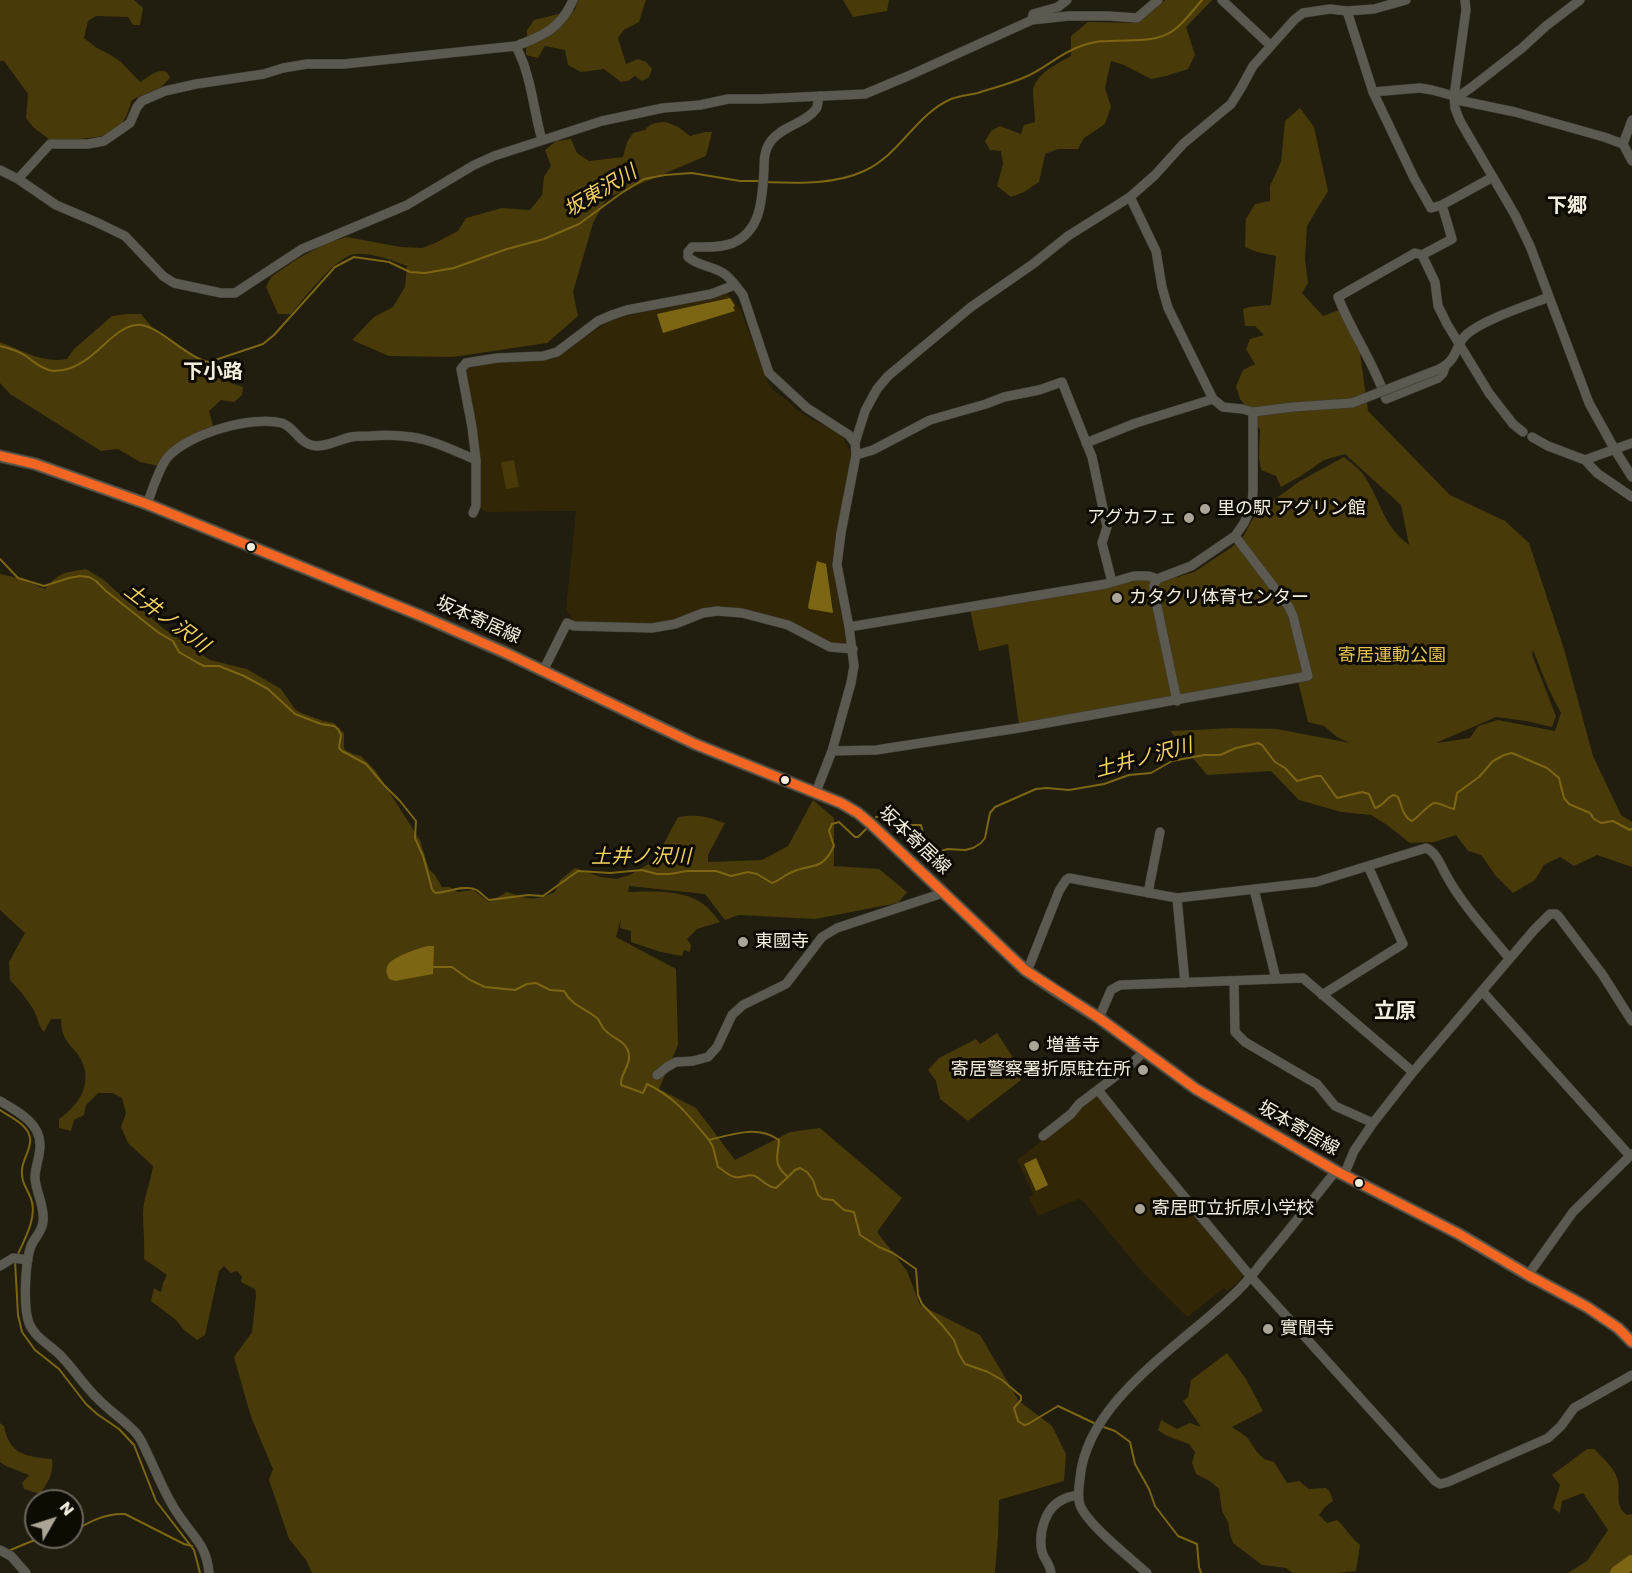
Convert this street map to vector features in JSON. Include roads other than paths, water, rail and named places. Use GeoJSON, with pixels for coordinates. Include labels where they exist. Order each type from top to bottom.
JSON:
{"type":"FeatureCollection","features":[{"type":"Feature","properties":{"kind":"main road","name":"坂本寄居線"},"geometry":{"type":"LineString","coordinates":[[0,456],[35,464],[147,504],[473,637],[695,744],[841,803],[858,813],[1025,970],[1099,1018],[1196,1089],[1340,1173],[1459,1234],[1587,1307],[1608,1320],[1632,1342]]}},
{"type":"Feature","properties":{"kind":"street"},"geometry":{"type":"LineString","coordinates":[[18,178],[50,144],[88,144],[104,141],[130,123],[136,107],[142,101],[165,91],[307,64],[344,64],[516,46],[538,38],[554,28],[569,10],[573,0]]}},
{"type":"Feature","properties":{"kind":"street"},"geometry":{"type":"LineString","coordinates":[[1032,20],[1033,14],[1058,7],[1066,0]]}},
{"type":"Feature","properties":{"kind":"street"},"geometry":{"type":"LineString","coordinates":[[0,170],[18,178],[56,205],[125,236],[163,276],[174,283],[211,292],[235,293],[310,245],[407,205],[474,165],[542,140],[602,121],[663,108],[700,105],[728,99],[865,94],[1032,20],[1068,16],[1137,18],[1158,0]]}},
{"type":"Feature","properties":{"kind":"street"},"geometry":{"type":"LineString","coordinates":[[816,792],[832,751],[854,666],[853,649],[837,565],[856,455],[855,443],[865,411],[877,389],[888,376],[971,307],[1033,264],[1068,236],[1130,196],[1155,175],[1183,144],[1231,104],[1253,66],[1270,45],[1303,13],[1330,9],[1374,9],[1406,0]]}},
{"type":"Feature","properties":{"kind":"street"},"geometry":{"type":"LineString","coordinates":[[1465,0],[1466,10],[1454,96],[1455,108],[1460,121],[1515,215],[1530,246],[1589,403],[1632,477]]}},
{"type":"Feature","properties":{"kind":"street"},"geometry":{"type":"LineString","coordinates":[[1454,96],[1472,87],[1580,0]]}},
{"type":"Feature","properties":{"kind":"street"},"geometry":{"type":"LineString","coordinates":[[1223,1],[1270,45]]}},
{"type":"Feature","properties":{"kind":"street"},"geometry":{"type":"LineString","coordinates":[[1347,10],[1372,92],[1431,208],[1442,206],[1493,177]]}},
{"type":"Feature","properties":{"kind":"street"},"geometry":{"type":"LineString","coordinates":[[516,46],[525,67],[542,140]]}},
{"type":"Feature","properties":{"kind":"street"},"geometry":{"type":"LineString","coordinates":[[1372,92],[1420,88],[1454,96],[1462,101],[1515,112],[1623,144],[1632,161]]}},
{"type":"Feature","properties":{"kind":"street"},"geometry":{"type":"LineString","coordinates":[[819,96],[817,108],[811,114],[770,141],[765,152],[762,206],[753,226],[743,237],[732,243],[692,247],[688,252],[688,258],[694,263],[724,273],[743,295],[769,373],[807,408],[849,435],[855,443]]}},
{"type":"Feature","properties":{"kind":"street"},"geometry":{"type":"LineString","coordinates":[[1623,144],[1632,120]]}},
{"type":"Feature","properties":{"kind":"street"},"geometry":{"type":"LineString","coordinates":[[1130,196],[1156,251],[1168,308],[1213,399],[1223,407],[1253,412],[1352,403],[1441,369],[1451,362],[1464,336],[1477,326],[1549,297]]}},
{"type":"Feature","properties":{"kind":"street"},"geometry":{"type":"LineString","coordinates":[[1441,369],[1443,373],[1438,378],[1386,399],[1372,363],[1351,328],[1338,297],[1415,253],[1422,255],[1452,239],[1442,206]]}},
{"type":"Feature","properties":{"kind":"street"},"geometry":{"type":"LineString","coordinates":[[1422,255],[1435,282],[1438,306],[1446,324],[1502,411],[1513,424],[1527,435],[1548,446],[1585,460],[1597,474],[1632,497]]}},
{"type":"Feature","properties":{"kind":"street"},"geometry":{"type":"LineString","coordinates":[[473,513],[476,506],[476,460],[461,369],[466,363],[497,358],[543,356],[557,352],[598,321],[612,315],[711,294],[735,285]]}},
{"type":"Feature","properties":{"kind":"street"},"geometry":{"type":"LineString","coordinates":[[856,455],[873,450],[930,420],[1062,382],[1092,457],[1107,527],[1102,543],[1112,582]]}},
{"type":"Feature","properties":{"kind":"street"},"geometry":{"type":"LineString","coordinates":[[1086,443],[1136,423],[1213,399]]}},
{"type":"Feature","properties":{"kind":"street"},"geometry":{"type":"LineString","coordinates":[[849,627],[1106,584],[1134,576],[1149,576],[1157,579],[1191,566],[1235,536],[1252,505],[1253,412]]}},
{"type":"Feature","properties":{"kind":"street"},"geometry":{"type":"LineString","coordinates":[[147,504],[166,459],[181,445],[225,427],[244,423],[281,423],[288,426],[299,438],[311,446],[352,437],[385,435],[413,437],[476,460]]}},
{"type":"Feature","properties":{"kind":"street"},"geometry":{"type":"LineString","coordinates":[[1585,460],[1632,443]]}},
{"type":"Feature","properties":{"kind":"street"},"geometry":{"type":"LineString","coordinates":[[832,751],[876,750],[1019,728],[1308,676],[1289,607],[1235,536]]}},
{"type":"Feature","properties":{"kind":"street"},"geometry":{"type":"LineString","coordinates":[[1157,579],[1154,592],[1177,701]]}},
{"type":"Feature","properties":{"kind":"street"},"geometry":{"type":"LineString","coordinates":[[543,671],[567,623],[574,626],[652,628],[675,624],[703,613],[717,611],[764,618],[788,625],[831,647],[853,649]]}},
{"type":"Feature","properties":{"kind":"street"},"geometry":{"type":"LineString","coordinates":[[1148,893],[1160,832]]}},
{"type":"Feature","properties":{"kind":"street"},"geometry":{"type":"LineString","coordinates":[[1025,970],[1030,964],[1059,891],[1069,878],[1177,898],[1316,882],[1426,848],[1433,851],[1461,900],[1509,958]]}},
{"type":"Feature","properties":{"kind":"street"},"geometry":{"type":"LineString","coordinates":[[1322,995],[1403,944],[1368,866]]}},
{"type":"Feature","properties":{"kind":"street"},"geometry":{"type":"LineString","coordinates":[[1254,889],[1276,979]]}},
{"type":"Feature","properties":{"kind":"street"},"geometry":{"type":"LineString","coordinates":[[657,1075],[676,1062],[708,1057],[717,1047],[732,1015],[743,1005],[786,984],[822,937],[837,928],[944,893]]}},
{"type":"Feature","properties":{"kind":"street"},"geometry":{"type":"LineString","coordinates":[[1177,898],[1185,983]]}},
{"type":"Feature","properties":{"kind":"street"},"geometry":{"type":"LineString","coordinates":[[1146,1573],[1092,1522],[1080,1505],[1078,1495],[1080,1470],[1094,1432],[1138,1377],[1230,1299],[1251,1276],[1340,1173],[1373,1123],[1413,1072],[1509,958],[1551,914],[1556,914],[1602,974],[1632,1021]]}},
{"type":"Feature","properties":{"kind":"street"},"geometry":{"type":"LineString","coordinates":[[1099,1018],[1111,990],[1120,985],[1303,978],[1413,1072]]}},
{"type":"Feature","properties":{"kind":"street"},"geometry":{"type":"LineString","coordinates":[[1234,981],[1235,1032],[1245,1042],[1317,1084],[1335,1106],[1373,1123]]}},
{"type":"Feature","properties":{"kind":"street"},"geometry":{"type":"LineString","coordinates":[[1482,991],[1631,1155],[1574,1212],[1528,1275]]}},
{"type":"Feature","properties":{"kind":"street"},"geometry":{"type":"LineString","coordinates":[[1043,1136],[1144,1052]]}},
{"type":"Feature","properties":{"kind":"street"},"geometry":{"type":"LineString","coordinates":[[1098,1090],[1251,1276],[1418,1464],[1440,1484],[1548,1438],[1558,1430],[1574,1408],[1632,1376]]}},
{"type":"Feature","properties":{"kind":"street"},"geometry":{"type":"LineString","coordinates":[[0,1101],[28,1120],[39,1137],[40,1146],[35,1177],[44,1215],[39,1235],[21,1259],[0,1266]]}},
{"type":"Feature","properties":{"kind":"street"},"geometry":{"type":"LineString","coordinates":[[21,1259],[28,1320],[34,1333],[61,1356],[99,1400],[138,1435],[171,1503],[200,1541],[205,1552],[209,1573]]}},
{"type":"Feature","properties":{"kind":"street"},"geometry":{"type":"LineString","coordinates":[[1052,1573],[1042,1553],[1042,1527],[1053,1506],[1064,1499],[1078,1495]]}},
{"type":"Feature","properties":{"kind":"street"},"geometry":{"type":"LineString","coordinates":[[0,1550],[11,1556],[26,1573]]}},
{"type":"Feature","properties":{"kind":"waterway","name":"坂東沢川"},"geometry":{"type":"LineString","coordinates":[[765,182],[802,183],[852,176],[877,164],[927,115],[951,99],[978,93],[1032,74],[1073,49],[1084,45],[1101,41],[1150,39],[1167,34],[1182,23],[1202,0]]}},
{"type":"Feature","properties":{"kind":"waterway","name":"坂東沢川"},"geometry":{"type":"LineString","coordinates":[[0,346],[20,353],[46,369],[63,370],[84,361],[119,332],[136,325],[153,329],[191,354],[209,362],[263,344],[274,335],[335,267],[354,257],[389,262],[410,272],[425,273],[454,268],[507,249],[544,239],[579,224],[644,179],[692,173],[740,181],[759,181]]}},
{"type":"Feature","properties":{"kind":"waterway","name":"土井ノ沢川"},"geometry":{"type":"LineString","coordinates":[[0,559],[18,578],[44,586],[69,578],[89,577],[159,633],[173,641],[179,652],[204,666],[219,666],[244,676],[268,689],[295,714],[338,729],[341,735],[339,748],[366,764],[416,821],[415,838],[435,893],[469,888],[478,891],[489,900],[528,895],[543,896],[578,871],[610,873],[642,870],[657,874],[716,871],[731,876],[748,872],[757,874],[772,883],[790,873],[815,866],[825,860],[834,846],[829,831],[832,824],[839,822],[855,837],[867,828]]}},
{"type":"Feature","properties":{"kind":"waterway","name":"土井ノ沢川"},"geometry":{"type":"LineString","coordinates":[[876,817],[895,825],[921,825],[926,845],[932,850],[965,850],[973,848],[985,838],[990,813],[995,807],[1036,789],[1069,790],[1104,784],[1129,775],[1151,773],[1172,761],[1204,755],[1220,755],[1236,748],[1258,743],[1297,781],[1321,776],[1337,798],[1362,792],[1369,794],[1375,808],[1394,795],[1398,797],[1405,814],[1412,821],[1435,803],[1454,809],[1457,793],[1479,777],[1493,761],[1512,753],[1547,768],[1559,778],[1564,798],[1569,804],[1590,813],[1601,823],[1613,821],[1632,829]]}},
{"type":"Feature","properties":{"kind":"waterway"},"geometry":{"type":"LineString","coordinates":[[434,967],[452,967],[485,987],[515,990],[527,984],[536,983],[550,990],[564,991],[571,1000],[597,1018],[604,1029],[627,1048],[629,1061],[621,1085],[643,1093],[647,1084],[657,1089],[681,1108],[709,1140],[745,1132],[771,1135],[779,1140],[777,1160],[780,1168],[788,1177],[800,1168],[807,1172],[813,1180],[818,1195],[823,1199],[833,1200],[844,1210],[854,1212],[860,1235],[916,1269],[918,1295],[922,1304],[954,1340],[965,1364],[988,1372],[1021,1396],[1021,1400],[1014,1408],[1018,1421],[1024,1425],[1028,1424],[1058,1406],[1096,1424]]}},
{"type":"Feature","properties":{"kind":"waterway"},"geometry":{"type":"LineString","coordinates":[[0,1110],[22,1125],[30,1138],[22,1174],[33,1206],[33,1213],[17,1256]]}},
{"type":"Feature","properties":{"kind":"waterway"},"geometry":{"type":"LineString","coordinates":[[709,1140],[718,1167],[731,1175],[738,1177],[752,1175],[776,1188],[788,1177]]}},
{"type":"Feature","properties":{"kind":"waterway"},"geometry":{"type":"LineString","coordinates":[[15,1261],[18,1315],[22,1332],[35,1350],[59,1369],[86,1404],[119,1429],[134,1445],[156,1501],[194,1550],[200,1573]]}},
{"type":"Feature","properties":{"kind":"waterway"},"geometry":{"type":"LineString","coordinates":[[1101,1426],[1115,1431],[1130,1442],[1135,1464],[1149,1489],[1155,1506],[1178,1536],[1197,1544],[1201,1573]]}},
{"type":"Feature","properties":{"kind":"waterway"},"geometry":{"type":"LineString","coordinates":[[84,1526],[104,1517],[125,1514],[192,1546]]}},
{"type":"Feature","properties":{"kind":"waterway"},"geometry":{"type":"LineString","coordinates":[[8,1551],[24,1544]]}},
{"type":"Feature","properties":{"kind":"waterway"},"geometry":{"type":"LineString","coordinates":[[1617,1573],[1632,1562]]}},
{"type":"Feature","properties":{"kind":"place","name":"里の駅 アグリン館"},"geometry":{"type":"Point","coordinates":[1205,509]}},
{"type":"Feature","properties":{"kind":"place","name":"アグカフェ"},"geometry":{"type":"Point","coordinates":[1189,518]}},
{"type":"Feature","properties":{"kind":"place","name":"カタクリ体育センター"},"geometry":{"type":"Point","coordinates":[1117,598]}},
{"type":"Feature","properties":{"kind":"place","name":"東國寺"},"geometry":{"type":"Point","coordinates":[743,942]}},
{"type":"Feature","properties":{"kind":"place","name":"増善寺"},"geometry":{"type":"Point","coordinates":[1034,1046]}},
{"type":"Feature","properties":{"kind":"place","name":"寄居警察署折原駐在所"},"geometry":{"type":"Point","coordinates":[1143,1070]}},
{"type":"Feature","properties":{"kind":"place","name":"寄居町立折原小学校"},"geometry":{"type":"Point","coordinates":[1140,1209]}},
{"type":"Feature","properties":{"kind":"place","name":"實聞寺"},"geometry":{"type":"Point","coordinates":[1268,1329]}},
{"type":"Feature","properties":{"kind":"district","name":"下郷"},"geometry":{"type":"Point","coordinates":[1567,207]}},
{"type":"Feature","properties":{"kind":"district","name":"下小路"},"geometry":{"type":"Point","coordinates":[213,373]}},
{"type":"Feature","properties":{"kind":"district","name":"立原"},"geometry":{"type":"Point","coordinates":[1395,1013]}},
{"type":"Feature","properties":{"kind":"park label","name":"寄居運動公園"},"geometry":{"type":"Point","coordinates":[1392,656]}}]}
